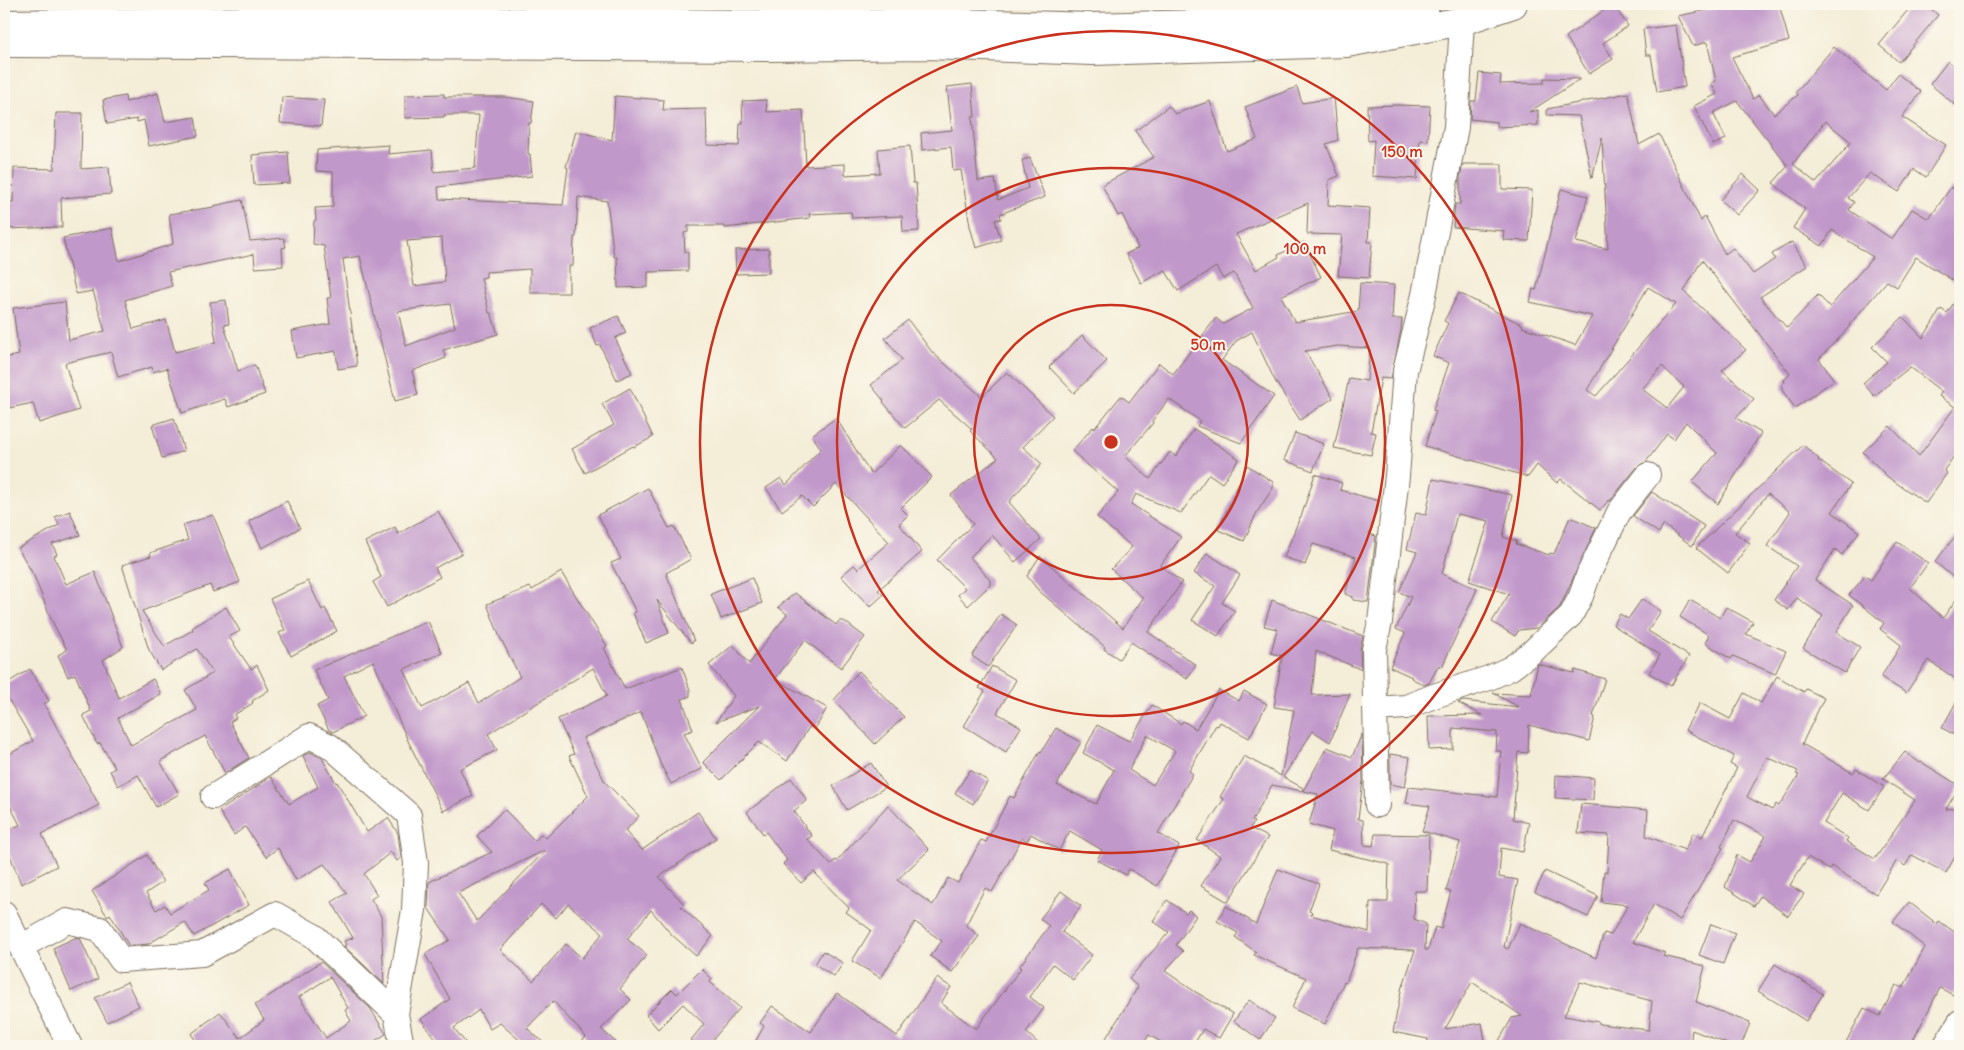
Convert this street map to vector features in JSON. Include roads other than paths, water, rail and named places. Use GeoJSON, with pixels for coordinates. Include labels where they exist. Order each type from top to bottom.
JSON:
{"type":"FeatureCollection","features":[{"type":"Feature","properties":{"kind":"main road"},"geometry":{"type":"LineString","coordinates":[[4,24],[205,13],[327,20],[769,24],[928,22],[1092,27],[1345,20],[1426,4]]}},
{"type":"Feature","properties":{"kind":"main road"},"geometry":{"type":"LineString","coordinates":[[4,43],[759,47],[927,45],[1092,51],[1347,43],[1462,21],[1513,4]]}},
{"type":"Feature","properties":{"kind":"street"},"geometry":{"type":"LineString","coordinates":[[1377,805],[1374,649],[1380,622],[1397,476],[1405,371],[1424,294],[1456,127],[1462,21]]}},
{"type":"Feature","properties":{"kind":"street"},"geometry":{"type":"LineString","coordinates":[[1375,709],[1406,707],[1489,678],[1511,668],[1532,652],[1571,615],[1619,512],[1648,475]]}},
{"type":"Feature","properties":{"kind":"street"},"geometry":{"type":"LineString","coordinates":[[213,797],[309,736],[330,746],[409,815],[416,863],[414,910],[396,1014],[402,1046]]}},
{"type":"Feature","properties":{"kind":"street"},"geometry":{"type":"LineString","coordinates":[[4,913],[70,1046]]}},
{"type":"Feature","properties":{"kind":"street"},"geometry":{"type":"LineString","coordinates":[[21,947],[67,921],[100,929],[121,960],[202,954],[275,914],[314,936],[396,1014]]}},
{"type":"Feature","properties":{"kind":"street"},"geometry":{"type":"LineString","coordinates":[[1946,1046],[1960,1022]]}}]}
